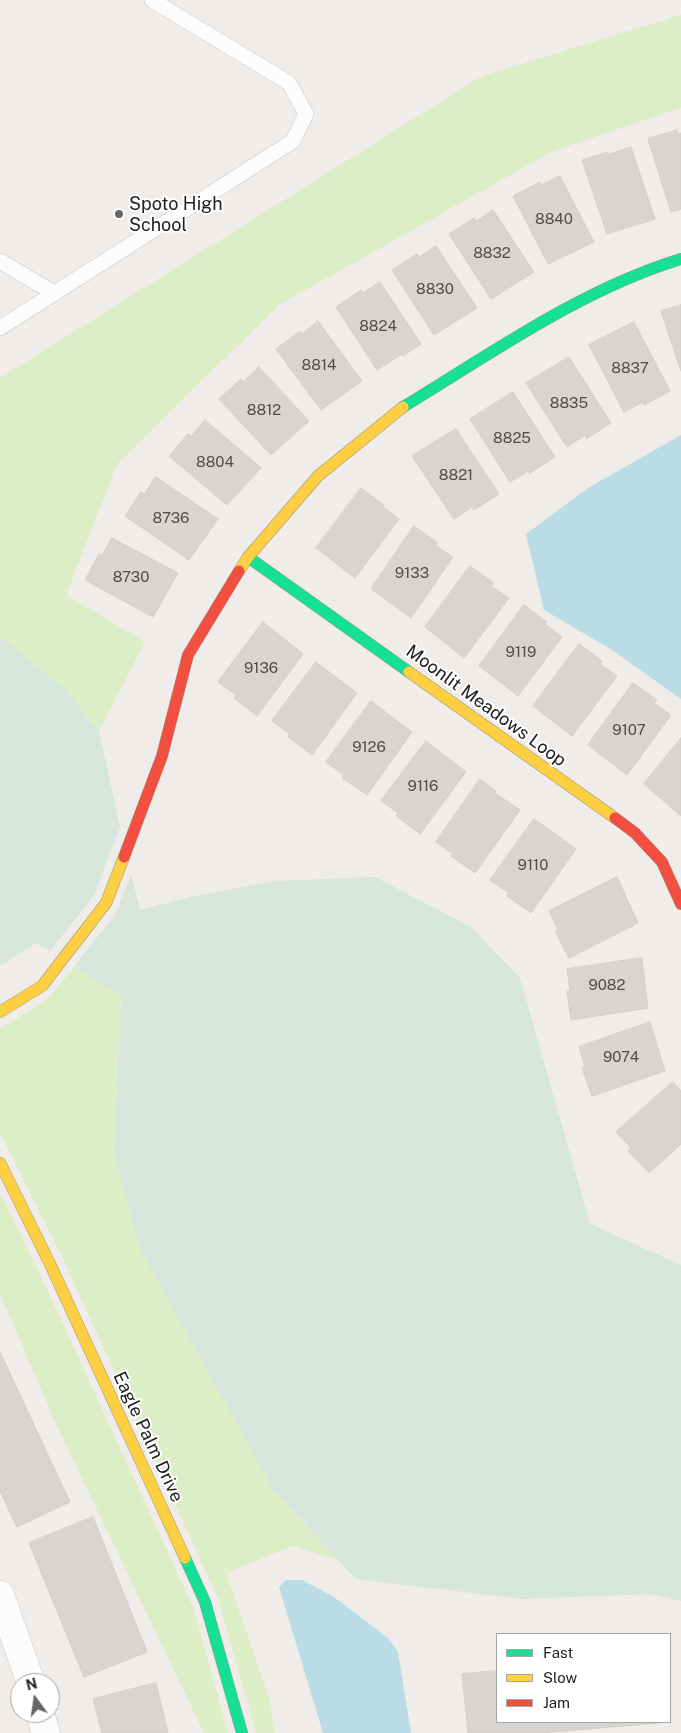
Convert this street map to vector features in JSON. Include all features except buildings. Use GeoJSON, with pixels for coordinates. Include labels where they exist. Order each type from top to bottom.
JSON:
{"type":"FeatureCollection","features":[{"type":"Feature","properties":{"kind":"street"},"geometry":{"type":"LineString","coordinates":[[0,1012],[42,986],[106,903],[162,756],[188,655],[248,557],[318,476],[400,409],[564,309],[655,267],[681,259]]}},
{"type":"Feature","properties":{"kind":"street","name":"Moonlit Meadows Loop"},"geometry":{"type":"LineString","coordinates":[[248,557],[635,833],[662,862],[681,904]]}},
{"type":"Feature","properties":{"kind":"street","name":"Eagle Palm Drive"},"geometry":{"type":"LineString","coordinates":[[0,1163],[51,1266],[205,1602],[242,1733]]}},
{"type":"Feature","properties":{"kind":"street"},"geometry":{"type":"LineString","coordinates":[[0,1595],[27,1673]]}},
{"type":"Feature","properties":{"kind":"lane"},"geometry":{"type":"LineString","coordinates":[[0,328],[293,141],[306,114],[289,83],[152,0]]}},
{"type":"Feature","properties":{"kind":"lane"},"geometry":{"type":"LineString","coordinates":[[0,261],[54,293]]}},
{"type":"Feature","properties":{"kind":"green space"},"geometry":{"type":"Polygon","coordinates":[[[681,15],[681,108],[553,151],[279,305],[117,464],[66,595],[145,642],[99,731],[64,688],[5,640],[0,640],[0,378],[482,76],[681,15]]]}},
{"type":"Feature","properties":{"kind":"green space"},"geometry":{"type":"Polygon","coordinates":[[[74,967],[121,995],[114,1153],[274,1491],[338,1560],[293,1546],[226,1573],[270,1700],[275,1733],[256,1733],[218,1598],[63,1259],[0,1133],[0,1029],[49,998],[74,967]]]}},
{"type":"Feature","properties":{"kind":"green space"},"geometry":{"type":"Polygon","coordinates":[[[0,1193],[39,1272],[193,1607],[228,1733],[204,1733],[55,1422],[0,1294],[0,1193]]]}},
{"type":"Feature","properties":{"kind":"shaded area"},"geometry":{"type":"Polygon","coordinates":[[[0,640],[5,640],[64,688],[99,731],[120,827],[94,895],[50,951],[36,943],[0,966],[0,640]]]}},
{"type":"Feature","properties":{"kind":"shaded area"},"geometry":{"type":"Polygon","coordinates":[[[131,875],[140,910],[190,897],[275,881],[375,877],[471,927],[520,978],[590,1224],[681,1265],[681,1601],[651,1594],[522,1599],[356,1579],[274,1491],[140,1250],[114,1153],[121,996],[74,967],[116,913],[131,875]]]}},
{"type":"Feature","properties":{"kind":"water"},"geometry":{"type":"Polygon","coordinates":[[[681,435],[681,699],[612,650],[544,610],[526,534],[588,488],[681,435]]]}},
{"type":"Feature","properties":{"kind":"water"},"geometry":{"type":"Polygon","coordinates":[[[286,1580],[302,1580],[334,1597],[388,1638],[398,1652],[411,1733],[323,1733],[279,1587],[286,1580]]]}},
{"type":"Feature","properties":{"kind":"traffic: fast"},"geometry":{"type":"LineString","coordinates":[[403,407],[572,305],[644,272],[681,259]]}},
{"type":"Feature","properties":{"kind":"traffic: fast"},"geometry":{"type":"LineString","coordinates":[[248,557],[409,672]]}},
{"type":"Feature","properties":{"kind":"traffic: fast"},"geometry":{"type":"LineString","coordinates":[[185,1558],[205,1602],[242,1733]]}},
{"type":"Feature","properties":{"kind":"traffic: slow"},"geometry":{"type":"LineString","coordinates":[[239,571],[248,557],[318,476],[403,407]]}},
{"type":"Feature","properties":{"kind":"traffic: slow"},"geometry":{"type":"LineString","coordinates":[[409,672],[615,818]]}},
{"type":"Feature","properties":{"kind":"traffic: slow"},"geometry":{"type":"LineString","coordinates":[[0,1012],[42,986],[106,903],[124,857]]}},
{"type":"Feature","properties":{"kind":"traffic: slow"},"geometry":{"type":"LineString","coordinates":[[0,1163],[51,1266],[185,1558]]}},
{"type":"Feature","properties":{"kind":"traffic: jam"},"geometry":{"type":"LineString","coordinates":[[124,857],[162,756],[188,655],[239,571]]}},
{"type":"Feature","properties":{"kind":"traffic: jam"},"geometry":{"type":"LineString","coordinates":[[615,818],[635,833],[662,862],[681,904]]}},
{"type":"Feature","properties":{"kind":"place","name":"Spoto High School"},"geometry":{"type":"Point","coordinates":[119,214]}}]}
